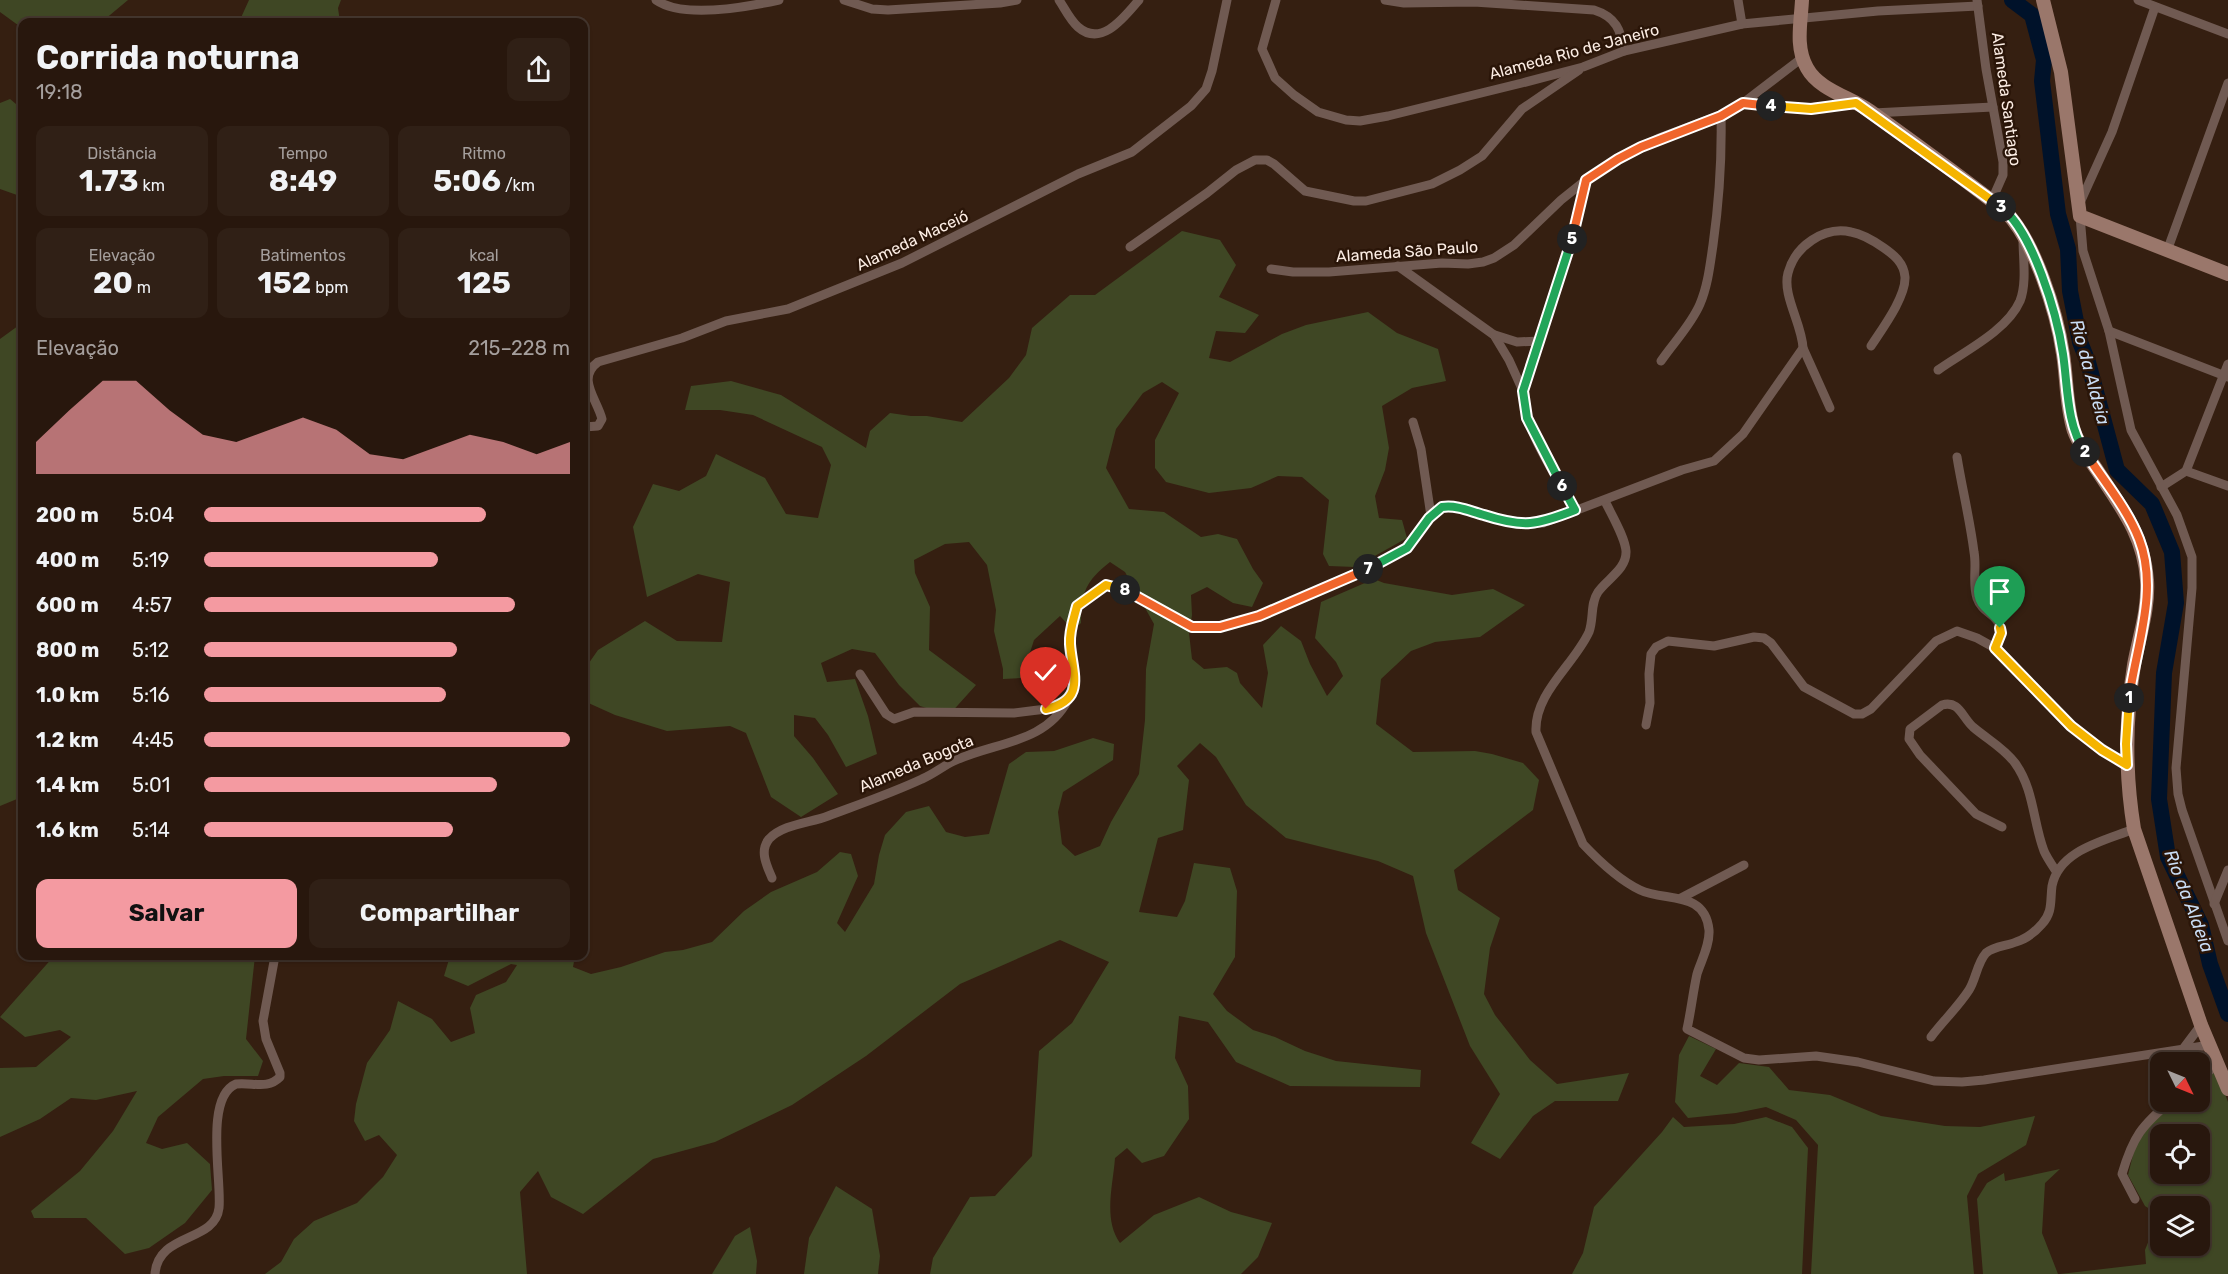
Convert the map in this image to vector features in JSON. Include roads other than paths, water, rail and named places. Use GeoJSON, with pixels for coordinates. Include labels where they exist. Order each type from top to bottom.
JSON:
{"type":"FeatureCollection","features":[{"type":"Feature","properties":{"kind":"street"},"geometry":{"type":"LineString","coordinates":[[656,0],[679,10],[733,7],[779,0]]}},
{"type":"Feature","properties":{"kind":"street"},"geometry":{"type":"LineString","coordinates":[[844,0],[872,9],[888,10],[980,5],[1017,0]]}},
{"type":"Feature","properties":{"kind":"street"},"geometry":{"type":"LineString","coordinates":[[1059,0],[1083,30],[1102,33],[1116,26],[1139,0]]}},
{"type":"Feature","properties":{"kind":"street","name":"Alameda Maceió"},"geometry":{"type":"LineString","coordinates":[[588,377],[590,370],[598,362],[682,338],[726,321],[788,309],[878,274],[1068,178],[1140,146],[1191,106],[1206,89],[1227,0]]}},
{"type":"Feature","properties":{"kind":"street","name":"Alameda Rio de Janeiro"},"geometry":{"type":"LineString","coordinates":[[1276,0],[1262,49],[1275,78],[1318,112],[1346,120],[1374,119],[1583,67],[1624,51],[1742,24],[1977,3]]}},
{"type":"Feature","properties":{"kind":"street"},"geometry":{"type":"LineString","coordinates":[[1385,0],[1404,3],[1473,1],[1603,13],[1619,28],[1624,51]]}},
{"type":"Feature","properties":{"kind":"street"},"geometry":{"type":"LineString","coordinates":[[1738,0],[1742,24]]}},
{"type":"Feature","properties":{"kind":"street"},"geometry":{"type":"LineString","coordinates":[[1802,0],[1800,44],[1802,58],[1807,68],[1818,80],[1873,113],[2007,212],[2023,234],[2046,287],[2062,346],[2074,430],[2081,447],[2130,519],[2140,539],[2145,560],[2148,591],[2127,712],[2127,765],[2134,829],[2201,1025],[2228,1089]]}},
{"type":"Feature","properties":{"kind":"street"},"geometry":{"type":"LineString","coordinates":[[1875,0],[1878,11]]}},
{"type":"Feature","properties":{"kind":"street"},"geometry":{"type":"LineString","coordinates":[[2043,0],[2061,72],[2080,210],[2083,251],[2109,331],[2131,430],[2188,540],[2193,564],[2176,768],[2178,794],[2228,940]]}},
{"type":"Feature","properties":{"kind":"street"},"geometry":{"type":"LineString","coordinates":[[2138,0],[2228,34]]}},
{"type":"Feature","properties":{"kind":"street","name":"Alameda Santiago"},"geometry":{"type":"LineString","coordinates":[[1977,3],[2003,162],[2003,175],[1992,200]]}},
{"type":"Feature","properties":{"kind":"street"},"geometry":{"type":"LineString","coordinates":[[2080,210],[2104,153],[2155,7]]}},
{"type":"Feature","properties":{"kind":"street","name":"Alameda São Paulo"},"geometry":{"type":"LineString","coordinates":[[1271,269],[1319,272],[1442,263],[1468,264],[1494,258],[1523,237],[1561,200],[1586,180],[1618,159],[1659,138],[1721,116],[1743,103],[1802,58]]}},
{"type":"Feature","properties":{"kind":"street"},"geometry":{"type":"LineString","coordinates":[[1130,247],[1207,194],[1241,166],[1255,160],[1267,160],[1274,164],[1305,190],[1354,201],[1366,201],[1432,184],[1482,156],[1522,109],[1583,67]]}},
{"type":"Feature","properties":{"kind":"street"},"geometry":{"type":"LineString","coordinates":[[2167,251],[2228,83]]}},
{"type":"Feature","properties":{"kind":"street"},"geometry":{"type":"LineString","coordinates":[[1743,103],[1799,109],[1856,103]]}},
{"type":"Feature","properties":{"kind":"street"},"geometry":{"type":"LineString","coordinates":[[1873,113],[1993,107]]}},
{"type":"Feature","properties":{"kind":"street"},"geometry":{"type":"LineString","coordinates":[[1661,361],[1695,315],[1705,290],[1719,191],[1721,116]]}},
{"type":"Feature","properties":{"kind":"street"},"geometry":{"type":"LineString","coordinates":[[1523,391],[1568,254],[1586,180]]}},
{"type":"Feature","properties":{"kind":"street"},"geometry":{"type":"LineString","coordinates":[[2080,210],[2167,251],[2228,274]]}},
{"type":"Feature","properties":{"kind":"street"},"geometry":{"type":"LineString","coordinates":[[1830,408],[1803,348],[1799,325],[1787,289],[1790,266],[1806,244],[1824,233],[1849,231],[1868,238],[1893,255],[1903,270],[1905,278],[1902,291],[1893,311],[1871,346]]}},
{"type":"Feature","properties":{"kind":"street"},"geometry":{"type":"LineString","coordinates":[[1938,370],[1990,334],[2013,313],[2020,301],[2023,289],[2023,234]]}},
{"type":"Feature","properties":{"kind":"street"},"geometry":{"type":"LineString","coordinates":[[1398,266],[1494,335],[1517,342],[1539,340]]}},
{"type":"Feature","properties":{"kind":"street"},"geometry":{"type":"LineString","coordinates":[[2109,331],[2226,376]]}},
{"type":"Feature","properties":{"kind":"street"},"geometry":{"type":"LineString","coordinates":[[1494,335],[1509,360],[1523,391],[1525,410],[1531,429],[1575,510]]}},
{"type":"Feature","properties":{"kind":"street"},"geometry":{"type":"LineString","coordinates":[[860,674],[886,714],[894,719],[914,712],[1014,712],[1056,706],[1069,698],[1075,680],[1069,641],[1076,609],[1088,597],[1106,585],[1124,590],[1192,627],[1220,627],[1259,616],[1396,555],[1413,541],[1431,516],[1442,507],[1457,507],[1507,522],[1543,523],[1714,460],[1743,434],[1763,409],[1803,348]]}},
{"type":"Feature","properties":{"kind":"street"},"geometry":{"type":"LineString","coordinates":[[2161,487],[2186,471],[2226,376],[2228,364]]}},
{"type":"Feature","properties":{"kind":"street","name":"Alameda Maceió"},"geometry":{"type":"LineString","coordinates":[[588,382],[601,413],[601,423],[595,427],[588,427]]}},
{"type":"Feature","properties":{"kind":"street"},"geometry":{"type":"LineString","coordinates":[[1413,423],[1421,449],[1431,516]]}},
{"type":"Feature","properties":{"kind":"street"},"geometry":{"type":"LineString","coordinates":[[1957,457],[1975,554],[1975,590],[1978,601],[1993,615],[2001,633],[1995,648]]}},
{"type":"Feature","properties":{"kind":"street"},"geometry":{"type":"LineString","coordinates":[[2186,471],[2228,486]]}},
{"type":"Feature","properties":{"kind":"street"},"geometry":{"type":"LineString","coordinates":[[1605,501],[1624,543],[1626,559],[1602,586],[1593,601],[1590,630],[1541,705],[1536,732],[1583,844],[1596,858],[1631,885],[1653,894],[1681,898],[1698,907],[1707,922],[1708,938],[1697,977],[1687,1029],[1744,1058],[1759,1060],[1816,1056],[1842,1059],[1934,1081],[1951,1082],[1984,1080],[2210,1045]]}},
{"type":"Feature","properties":{"kind":"street"},"geometry":{"type":"LineString","coordinates":[[1646,725],[1650,703],[1651,654],[1656,647],[1668,641],[1714,646],[1754,637],[1764,638],[1771,643],[1804,687],[1854,714],[1862,714],[1871,709],[1930,647],[1947,634],[1957,631],[1995,648],[2071,726],[2102,750],[2127,765]]}},
{"type":"Feature","properties":{"kind":"street","name":"Alameda Bogota"},"geometry":{"type":"LineString","coordinates":[[772,878],[765,860],[765,847],[770,839],[780,831],[814,821],[913,784],[954,761],[1029,735],[1053,722],[1069,698]]}},
{"type":"Feature","properties":{"kind":"street"},"geometry":{"type":"LineString","coordinates":[[2002,827],[1976,814],[1920,755],[1909,739],[1910,729],[1942,705],[1948,703],[1957,707],[1971,725],[1999,746],[2015,762],[2028,786],[2044,852],[2056,871]]}},
{"type":"Feature","properties":{"kind":"street"},"geometry":{"type":"LineString","coordinates":[[1932,1037],[1970,988],[1981,961],[1987,953],[1992,949],[2024,939],[2044,922],[2051,911],[2056,871],[2066,860],[2078,852],[2134,829]]}},
{"type":"Feature","properties":{"kind":"street"},"geometry":{"type":"LineString","coordinates":[[1681,898],[1744,865]]}},
{"type":"Feature","properties":{"kind":"street"},"geometry":{"type":"LineString","coordinates":[[2214,904],[2228,870]]}},
{"type":"Feature","properties":{"kind":"street"},"geometry":{"type":"LineString","coordinates":[[155,1274],[157,1262],[163,1253],[179,1241],[211,1226],[218,1216],[216,1152],[219,1110],[227,1091],[236,1084],[262,1086],[280,1077],[266,1039],[263,1021],[274,960]]}},
{"type":"Feature","properties":{"kind":"street"},"geometry":{"type":"LineString","coordinates":[[2183,1049],[2201,1025]]}},
{"type":"Feature","properties":{"kind":"street"},"geometry":{"type":"LineString","coordinates":[[2210,1070],[2218,1064]]}},
{"type":"Feature","properties":{"kind":"street"},"geometry":{"type":"LineString","coordinates":[[2135,1200],[2122,1174],[2130,1147],[2145,1124],[2159,1112]]}},
{"type":"Feature","properties":{"kind":"waterway","name":"Rio da Aldeia"},"geometry":{"type":"LineString","coordinates":[[2012,0],[2032,15],[2044,60],[2042,81],[2058,214],[2068,249],[2070,291],[2080,342],[2088,362],[2117,470],[2152,504],[2172,552],[2176,603],[2164,673],[2159,799],[2168,857],[2201,925],[2210,964],[2228,1014]]}}]}
